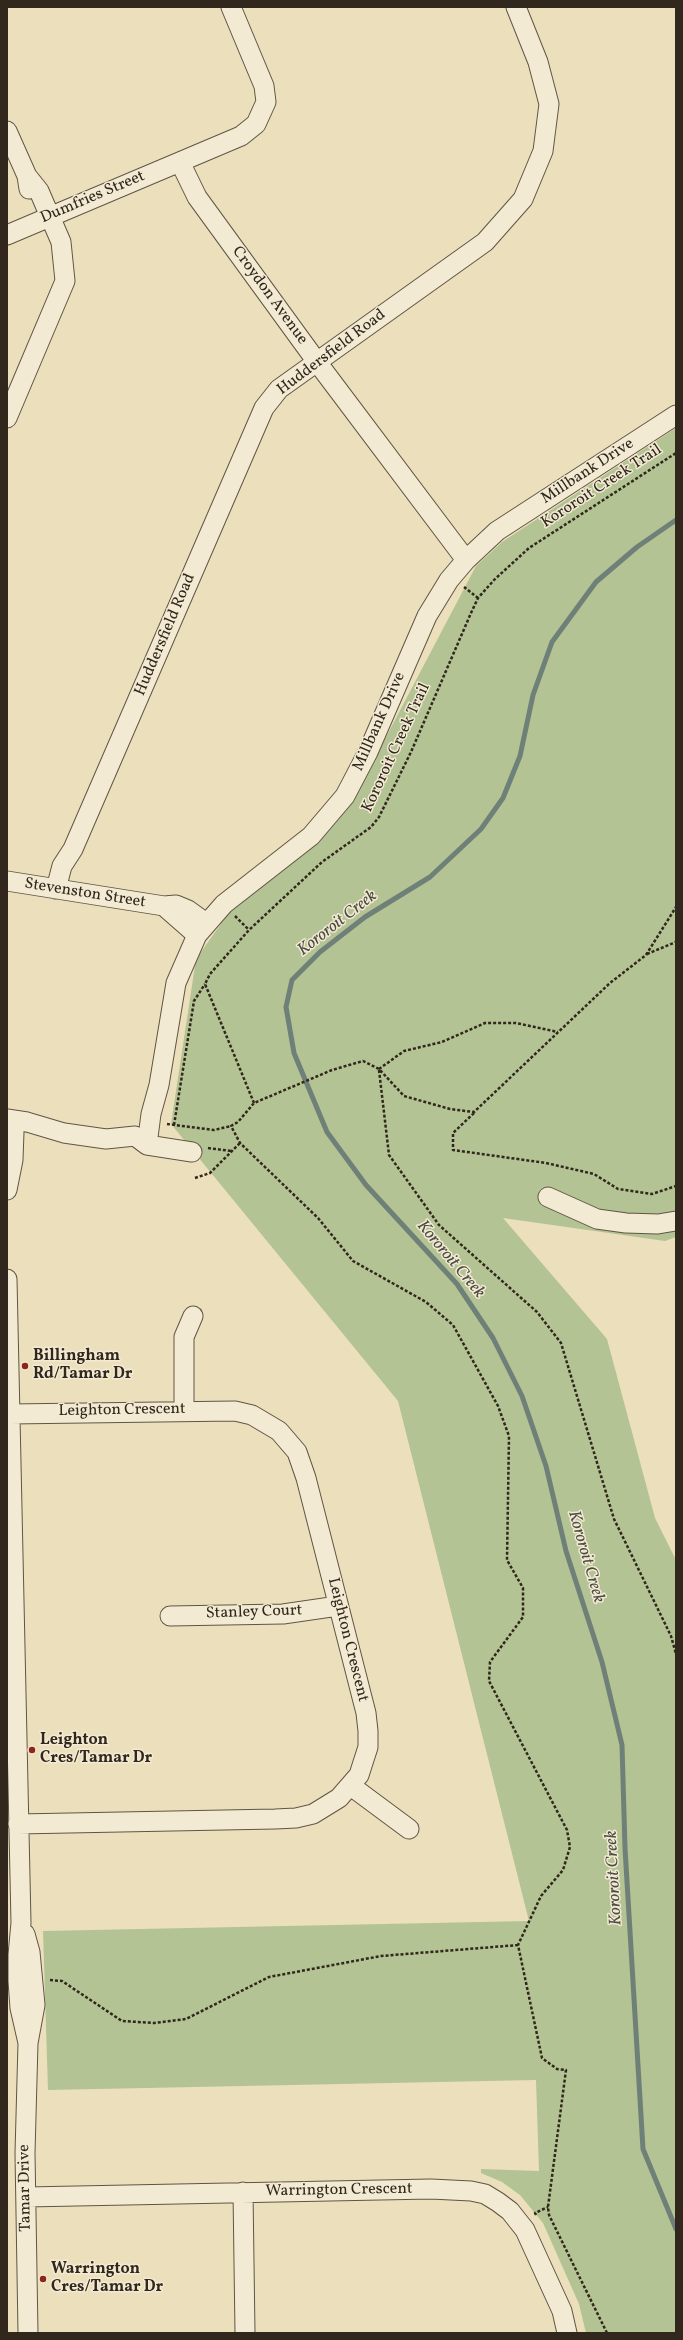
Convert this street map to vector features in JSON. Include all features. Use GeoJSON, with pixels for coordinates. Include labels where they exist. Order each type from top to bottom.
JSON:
{"type":"FeatureCollection","features":[{"type":"Feature","properties":{"kind":"street","name":"Dumfries Street"},"geometry":{"type":"LineString","coordinates":[[7,234],[241,136],[256,124],[266,102],[264,86],[231,7]]}},
{"type":"Feature","properties":{"kind":"street","name":"Huddersfield Road"},"geometry":{"type":"LineString","coordinates":[[56,889],[62,866],[73,849],[264,408],[279,390],[485,242],[523,200],[543,152],[549,104],[538,62],[516,7]]}},
{"type":"Feature","properties":{"kind":"street"},"geometry":{"type":"LineString","coordinates":[[7,131],[27,176],[40,191],[45,218],[61,242],[65,276],[62,291],[7,418]]}},
{"type":"Feature","properties":{"kind":"street","name":"Croydon Avenue"},"geometry":{"type":"LineString","coordinates":[[180,162],[197,197],[317,362],[466,560]]}},
{"type":"Feature","properties":{"kind":"street","name":"Millbank Drive"},"geometry":{"type":"LineString","coordinates":[[153,1146],[151,1114],[159,1085],[176,983],[201,929],[224,904],[311,836],[345,796],[368,752],[427,616],[442,591],[466,560],[497,531],[676,414]]}},
{"type":"Feature","properties":{"kind":"street","name":"Huddersfield Road"},"geometry":{"type":"LineString","coordinates":[[73,849],[75,892]]}},
{"type":"Feature","properties":{"kind":"street","name":"Stevenston Street"},"geometry":{"type":"LineString","coordinates":[[7,881],[164,906],[201,929]]}},
{"type":"Feature","properties":{"kind":"street"},"geometry":{"type":"LineString","coordinates":[[7,1190],[13,1160],[8,1124],[27,1122],[64,1133],[106,1139],[133,1151],[153,1146],[192,1152]]}},
{"type":"Feature","properties":{"kind":"street"},"geometry":{"type":"LineString","coordinates":[[548,1197],[597,1219],[626,1223],[658,1224],[676,1221]]}},
{"type":"Feature","properties":{"kind":"street","name":"Tamar Drive"},"geometry":{"type":"LineString","coordinates":[[7,1279],[21,1923],[18,1955],[18,1981],[20,2008],[28,2043]]}},
{"type":"Feature","properties":{"kind":"street"},"geometry":{"type":"LineString","coordinates":[[184,1410],[184,1337],[194,1316]]}},
{"type":"Feature","properties":{"kind":"street","name":"Leighton Crescent"},"geometry":{"type":"LineString","coordinates":[[10,1414],[184,1410],[235,1411],[252,1415],[266,1421],[289,1441],[297,1452],[306,1478],[366,1713],[368,1731],[368,1747],[364,1762],[351,1786],[327,1807],[313,1814],[296,1818],[18,1824]]}},
{"type":"Feature","properties":{"kind":"street","name":"Stanley Court"},"geometry":{"type":"LineString","coordinates":[[170,1616],[283,1614],[338,1606]]}},
{"type":"Feature","properties":{"kind":"street"},"geometry":{"type":"LineString","coordinates":[[351,1786],[408,1829]]}},
{"type":"Feature","properties":{"kind":"street","name":"Tamar Drive"},"geometry":{"type":"LineString","coordinates":[[21,1923],[30,1952],[34,1980],[34,2005],[28,2043],[25,2153],[28,2333]]}},
{"type":"Feature","properties":{"kind":"street","name":"Warrington Crescent"},"geometry":{"type":"LineString","coordinates":[[26,2197],[457,2189],[484,2194],[510,2211],[525,2230],[562,2311],[567,2333]]}},
{"type":"Feature","properties":{"kind":"street"},"geometry":{"type":"LineString","coordinates":[[243,2192],[245,2333]]}},
{"type":"Feature","properties":{"kind":"path","name":"Kororoit Creek Trail"},"geometry":{"type":"LineString","coordinates":[[174,1125],[194,1002],[218,963],[249,930],[322,862],[371,827],[379,817],[411,752],[478,598],[511,563],[529,548],[676,453]]}},
{"type":"Feature","properties":{"kind":"path"},"geometry":{"type":"LineString","coordinates":[[458,583],[478,598]]}},
{"type":"Feature","properties":{"kind":"path"},"geometry":{"type":"LineString","coordinates":[[646,955],[676,907]]}},
{"type":"Feature","properties":{"kind":"path"},"geometry":{"type":"LineString","coordinates":[[230,911],[249,930]]}},
{"type":"Feature","properties":{"kind":"path"},"geometry":{"type":"LineString","coordinates":[[676,942],[646,955],[610,983],[453,1133],[453,1150],[546,1163],[594,1174],[618,1189],[652,1194],[676,1186]]}},
{"type":"Feature","properties":{"kind":"path"},"geometry":{"type":"LineString","coordinates":[[205,984],[254,1103]]}},
{"type":"Feature","properties":{"kind":"path"},"geometry":{"type":"LineString","coordinates":[[379,1069],[404,1051],[442,1042],[485,1022],[516,1023],[558,1032]]}},
{"type":"Feature","properties":{"kind":"path"},"geometry":{"type":"LineString","coordinates":[[165,1124],[214,1130],[232,1126],[238,1122],[254,1103],[264,1098],[332,1070],[363,1061],[379,1069],[404,1096],[450,1109],[474,1112]]}},
{"type":"Feature","properties":{"kind":"path"},"geometry":{"type":"LineString","coordinates":[[379,1069],[389,1155],[439,1225],[537,1312],[561,1343],[614,1519],[671,1636],[676,1654]]}},
{"type":"Feature","properties":{"kind":"path"},"geometry":{"type":"LineString","coordinates":[[232,1126],[240,1143],[318,1218],[353,1261],[426,1302],[453,1325],[498,1406],[508,1436],[507,1560],[523,1588],[523,1617],[490,1662],[489,1681],[567,1830],[570,1846],[563,1870],[541,1896],[518,1945],[542,2058],[557,2069],[566,2070],[548,2207],[549,2215],[607,2333]]}},
{"type":"Feature","properties":{"kind":"path"},"geometry":{"type":"LineString","coordinates":[[195,1178],[206,1176],[240,1143]]}},
{"type":"Feature","properties":{"kind":"path"},"geometry":{"type":"LineString","coordinates":[[192,1152],[201,1147],[232,1152]]}},
{"type":"Feature","properties":{"kind":"path"},"geometry":{"type":"LineString","coordinates":[[34,1980],[44,1979],[62,1981],[122,2021],[154,2023],[186,2019],[269,1977],[381,1956],[518,1945]]}},
{"type":"Feature","properties":{"kind":"green space"},"geometry":{"type":"Polygon","coordinates":[[[676,428],[676,1237],[665,1241],[503,1218],[607,1339],[655,1518],[676,1560],[676,2333],[586,2333],[579,2304],[543,2223],[520,2195],[502,2182],[481,2173],[481,2169],[539,2171],[536,2080],[48,2090],[43,1931],[529,1921],[398,1401],[171,1124],[196,959],[235,904],[365,777],[476,566],[502,542],[676,428]]]}},
{"type":"Feature","properties":{"kind":"waterway","name":"Kororoit Creek"},"geometry":{"type":"LineString","coordinates":[[676,520],[637,547],[596,582],[552,642],[533,695],[520,756],[503,798],[481,829],[430,877],[365,917],[320,952],[292,980],[286,1007],[294,1053],[327,1132],[366,1185],[457,1284],[493,1338],[522,1396],[546,1466],[566,1551],[602,1662],[622,1745],[625,1848],[643,2149],[676,2229]]}},
{"type":"Feature","properties":{"kind":"place","name":"Billingham Rd/Tamar Dr"},"geometry":{"type":"Point","coordinates":[25,1366]}},
{"type":"Feature","properties":{"kind":"place","name":"Leighton Cres/Tamar Dr"},"geometry":{"type":"Point","coordinates":[32,1750]}},
{"type":"Feature","properties":{"kind":"place","name":"Warrington Cres/Tamar Dr"},"geometry":{"type":"Point","coordinates":[43,2279]}}]}
